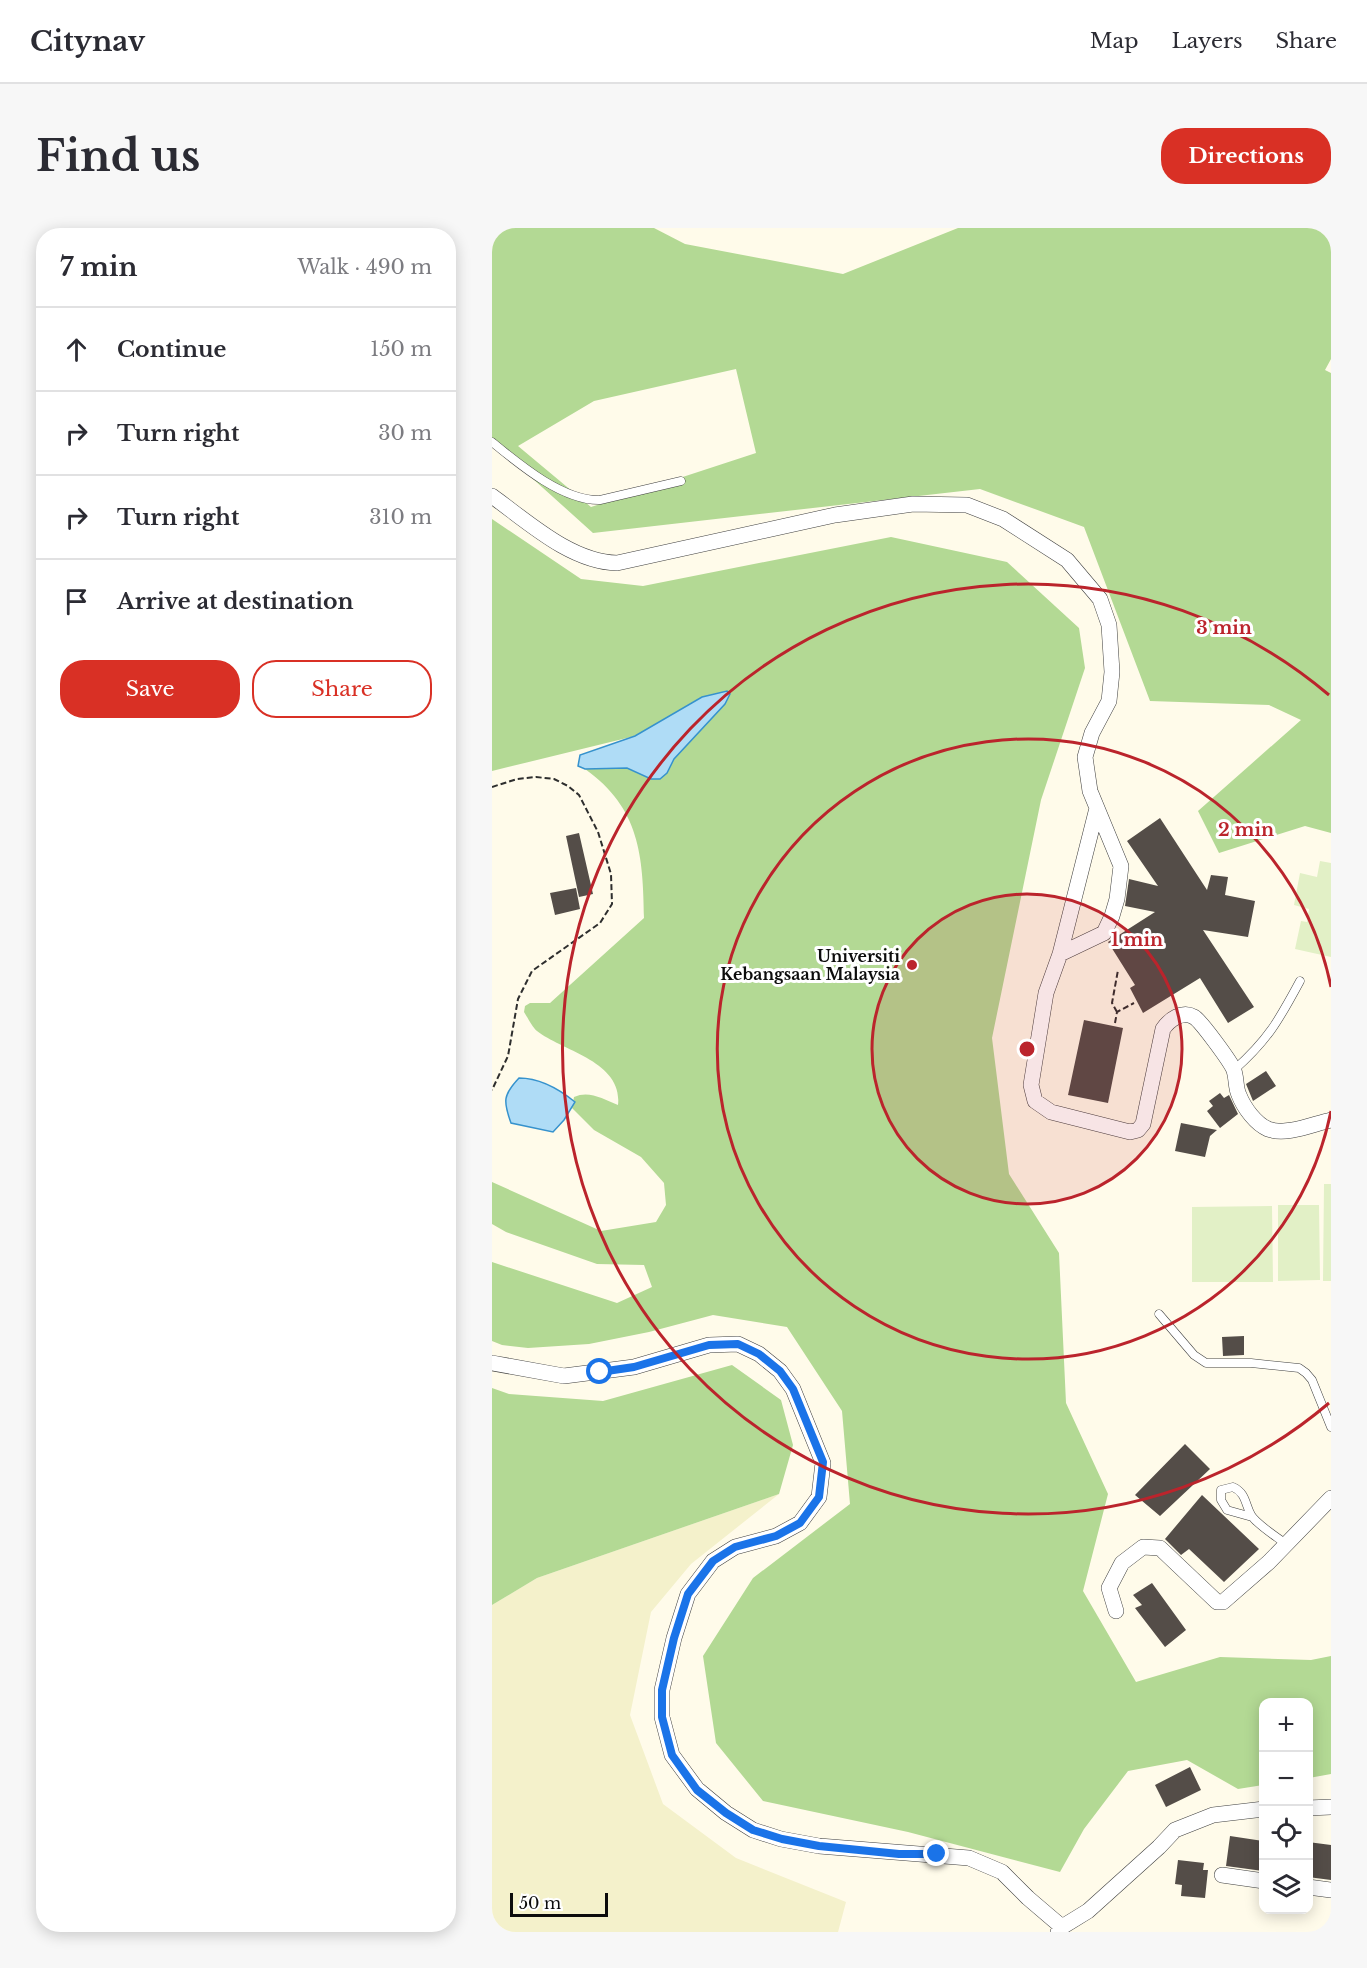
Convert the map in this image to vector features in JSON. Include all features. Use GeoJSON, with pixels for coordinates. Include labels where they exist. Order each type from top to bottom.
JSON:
{"type":"FeatureCollection","features":[{"type":"Feature","properties":{"kind":"street"},"geometry":{"type":"LineString","coordinates":[[492,496],[571,551],[601,563],[617,563],[835,515],[913,504],[967,505],[1003,519],[1067,560],[1100,599],[1109,626],[1112,672],[1110,701],[1092,733],[1084,757],[1090,791],[1121,866],[1117,898],[1104,933],[1060,954]]}},
{"type":"Feature","properties":{"kind":"street"},"geometry":{"type":"LineString","coordinates":[[1097,808],[1060,954],[1046,993],[1031,1085],[1035,1101],[1050,1112],[1130,1132],[1138,1130],[1143,1124],[1163,1029],[1168,1021],[1186,1015],[1194,1017],[1234,1070],[1239,1095],[1254,1120],[1266,1128],[1279,1132],[1331,1120]]}},
{"type":"Feature","properties":{"kind":"street"},"geometry":{"type":"LineString","coordinates":[[492,1363],[564,1376],[634,1367],[709,1345],[738,1344],[759,1354],[780,1371],[793,1389],[823,1462],[819,1497],[800,1523],[776,1536],[735,1547],[713,1561],[688,1594],[674,1638],[662,1690],[662,1717],[672,1755],[697,1790],[726,1813],[753,1830],[782,1839],[819,1846],[969,1858],[1002,1872],[1060,1929],[1088,1911],[1175,1830],[1213,1815],[1259,1809]]}},
{"type":"Feature","properties":{"kind":"street"},"geometry":{"type":"LineString","coordinates":[[1116,1611],[1109,1588],[1122,1563],[1143,1546],[1160,1548],[1217,1602],[1228,1600],[1331,1498]]}},
{"type":"Feature","properties":{"kind":"street"},"geometry":{"type":"LineString","coordinates":[[1313,1808],[1331,1807]]}},
{"type":"Feature","properties":{"kind":"street"},"geometry":{"type":"LineString","coordinates":[[1222,1875],[1259,1880]]}},
{"type":"Feature","properties":{"kind":"street"},"geometry":{"type":"LineString","coordinates":[[1313,1888],[1331,1890]]}},
{"type":"Feature","properties":{"kind":"lane"},"geometry":{"type":"LineString","coordinates":[[492,442],[523,468],[576,498],[600,500],[681,481]]}},
{"type":"Feature","properties":{"kind":"lane"},"geometry":{"type":"LineString","coordinates":[[1234,1070],[1258,1049],[1279,1021],[1300,981]]}},
{"type":"Feature","properties":{"kind":"lane"},"geometry":{"type":"LineString","coordinates":[[1159,1314],[1194,1355],[1206,1363],[1251,1363],[1299,1368],[1312,1380],[1331,1427]]}},
{"type":"Feature","properties":{"kind":"lane"},"geometry":{"type":"LineString","coordinates":[[1252,1517],[1244,1495],[1233,1487],[1221,1490],[1221,1500],[1227,1510],[1252,1517],[1286,1544]]}},
{"type":"Feature","properties":{"kind":"path"},"geometry":{"type":"LineString","coordinates":[[492,787],[517,779],[545,778],[554,779],[568,786],[579,795],[598,832],[611,874],[612,904],[600,923],[532,971],[518,999],[508,1056],[492,1090]]}},
{"type":"Feature","properties":{"kind":"path"},"geometry":{"type":"LineString","coordinates":[[1115,1023],[1117,1012],[1112,1003],[1118,970]]}},
{"type":"Feature","properties":{"kind":"path"},"geometry":{"type":"LineString","coordinates":[[1117,1012],[1134,1003]]}},
{"type":"Feature","properties":{"kind":"shaded area"},"geometry":{"type":"Polygon","coordinates":[[[779,1494],[691,1564],[651,1612],[630,1715],[663,1804],[736,1858],[846,1902],[838,1932],[492,1932],[492,1605],[537,1578],[779,1494]]]}},
{"type":"Feature","properties":{"kind":"green space"},"geometry":{"type":"Polygon","coordinates":[[[492,228],[654,228],[685,244],[843,274],[958,228],[1331,228],[1331,359],[1325,370],[1331,373],[1331,833],[1305,826],[1219,853],[1198,811],[1301,720],[1269,705],[1150,701],[1084,527],[980,489],[593,533],[492,442],[492,228]],[[736,369],[594,401],[518,446],[591,507],[756,453],[736,369]]]}},
{"type":"Feature","properties":{"kind":"green space"},"geometry":{"type":"Polygon","coordinates":[[[492,519],[581,579],[643,586],[891,537],[1007,562],[1079,628],[1085,668],[1041,800],[992,1038],[1009,1174],[1059,1253],[1066,1403],[1108,1494],[1083,1591],[1136,1682],[1220,1657],[1311,1660],[1331,1656],[1331,1774],[1313,1777],[1313,1698],[1259,1698],[1259,1786],[1238,1789],[1187,1760],[1128,1771],[1084,1829],[1060,1872],[908,1832],[763,1801],[716,1743],[703,1656],[753,1578],[850,1504],[842,1411],[787,1327],[713,1315],[649,1332],[589,1344],[528,1348],[502,1345],[492,1341],[492,1262],[617,1303],[652,1287],[644,1265],[597,1264],[506,1232],[492,1224],[492,1182],[601,1231],[656,1222],[666,1205],[664,1183],[641,1157],[594,1130],[572,1108],[574,1097],[585,1094],[618,1105],[617,1090],[611,1078],[589,1059],[537,1031],[524,1012],[525,1006],[530,1003],[550,1003],[644,918],[639,854],[628,817],[603,784],[585,769],[627,768],[651,779],[667,773],[702,697],[635,736],[492,771],[492,519]]]}},
{"type":"Feature","properties":{"kind":"green space"},"geometry":{"type":"Polygon","coordinates":[[[1320,861],[1331,863],[1331,957],[1295,949],[1301,921],[1307,922],[1309,909],[1294,905],[1300,873],[1317,877],[1320,861]]]}},
{"type":"Feature","properties":{"kind":"green space"},"geometry":{"type":"Polygon","coordinates":[[[1324,1184],[1331,1184],[1331,1281],[1323,1281],[1324,1184]]]}},
{"type":"Feature","properties":{"kind":"green space"},"geometry":{"type":"Polygon","coordinates":[[[1278,1205],[1319,1205],[1320,1280],[1278,1281],[1278,1205]]]}},
{"type":"Feature","properties":{"kind":"green space"},"geometry":{"type":"Polygon","coordinates":[[[1272,1206],[1273,1282],[1192,1282],[1192,1207],[1272,1206]]]}},
{"type":"Feature","properties":{"kind":"green space"},"geometry":{"type":"Polygon","coordinates":[[[732,1365],[781,1400],[793,1445],[779,1494],[537,1578],[492,1605],[492,1388],[509,1394],[603,1401],[732,1365]]]}},
{"type":"Feature","properties":{"kind":"water"},"geometry":{"type":"Polygon","coordinates":[[[727,691],[730,694],[725,704],[674,759],[667,773],[660,779],[651,779],[627,768],[585,769],[578,766],[580,755],[635,736],[702,697],[727,691]]]}},
{"type":"Feature","properties":{"kind":"water"},"geometry":{"type":"Polygon","coordinates":[[[519,1078],[527,1078],[549,1085],[575,1102],[553,1132],[511,1123],[506,1099],[510,1089],[519,1078]]]}},
{"type":"Feature","properties":{"kind":"building"},"geometry":{"type":"Polygon","coordinates":[[[1160,818],[1207,890],[1211,875],[1228,877],[1225,895],[1255,901],[1248,937],[1203,930],[1254,1007],[1228,1023],[1200,978],[1143,1013],[1130,988],[1135,985],[1108,942],[1155,912],[1125,906],[1129,879],[1158,886],[1127,841],[1160,818]]]}},
{"type":"Feature","properties":{"kind":"building"},"geometry":{"type":"Polygon","coordinates":[[[579,833],[593,894],[579,897],[566,836],[579,833]]]}},
{"type":"Feature","properties":{"kind":"building"},"geometry":{"type":"Polygon","coordinates":[[[576,888],[580,909],[555,915],[550,893],[576,888]]]}},
{"type":"Feature","properties":{"kind":"building"},"geometry":{"type":"Polygon","coordinates":[[[1084,1020],[1123,1028],[1108,1103],[1068,1095],[1084,1020]]]}},
{"type":"Feature","properties":{"kind":"building"},"geometry":{"type":"Polygon","coordinates":[[[1266,1071],[1276,1086],[1253,1101],[1246,1084],[1266,1071]]]}},
{"type":"Feature","properties":{"kind":"building"},"geometry":{"type":"Polygon","coordinates":[[[1220,1093],[1224,1098],[1229,1095],[1238,1114],[1220,1128],[1207,1111],[1213,1106],[1209,1101],[1220,1093]]]}},
{"type":"Feature","properties":{"kind":"building"},"geometry":{"type":"Polygon","coordinates":[[[1181,1123],[1217,1130],[1210,1136],[1205,1157],[1175,1151],[1181,1123]]]}},
{"type":"Feature","properties":{"kind":"building"},"geometry":{"type":"Polygon","coordinates":[[[1244,1336],[1244,1355],[1223,1356],[1222,1337],[1244,1336]]]}},
{"type":"Feature","properties":{"kind":"building"},"geometry":{"type":"Polygon","coordinates":[[[1185,1444],[1210,1469],[1160,1516],[1135,1495],[1185,1444]]]}},
{"type":"Feature","properties":{"kind":"building"},"geometry":{"type":"Polygon","coordinates":[[[1202,1495],[1259,1549],[1224,1582],[1189,1549],[1181,1555],[1165,1539],[1202,1495]]]}},
{"type":"Feature","properties":{"kind":"building"},"geometry":{"type":"Polygon","coordinates":[[[1152,1583],[1186,1630],[1165,1647],[1135,1608],[1142,1605],[1133,1595],[1152,1583]]]}},
{"type":"Feature","properties":{"kind":"building"},"geometry":{"type":"Polygon","coordinates":[[[1190,1767],[1201,1790],[1166,1807],[1155,1785],[1190,1767]]]}},
{"type":"Feature","properties":{"kind":"building"},"geometry":{"type":"Polygon","coordinates":[[[1230,1836],[1259,1840],[1259,1870],[1226,1866],[1230,1836]]]}},
{"type":"Feature","properties":{"kind":"building"},"geometry":{"type":"Polygon","coordinates":[[[1313,1843],[1331,1845],[1331,1880],[1313,1878],[1313,1843]]]}},
{"type":"Feature","properties":{"kind":"building"},"geometry":{"type":"Polygon","coordinates":[[[1178,1860],[1204,1863],[1203,1870],[1208,1870],[1205,1898],[1181,1896],[1182,1885],[1175,1884],[1178,1860]]]}},
{"type":"Feature","properties":{"kind":"place","name":"Universiti Kebangsaan Malaysia"},"geometry":{"type":"Point","coordinates":[912,965]}},
{"type":"Feature","properties":{"kind":"route"},"geometry":{"type":"LineString","coordinates":[[600,1372],[634,1367],[709,1345],[738,1344],[759,1354],[780,1371],[793,1389],[823,1462],[819,1497],[800,1523],[776,1536],[735,1547],[713,1561],[688,1594],[674,1638],[662,1690],[662,1717],[672,1755],[697,1790],[726,1813],[753,1830],[782,1839],[819,1846],[899,1854],[937,1854]]}}]}
